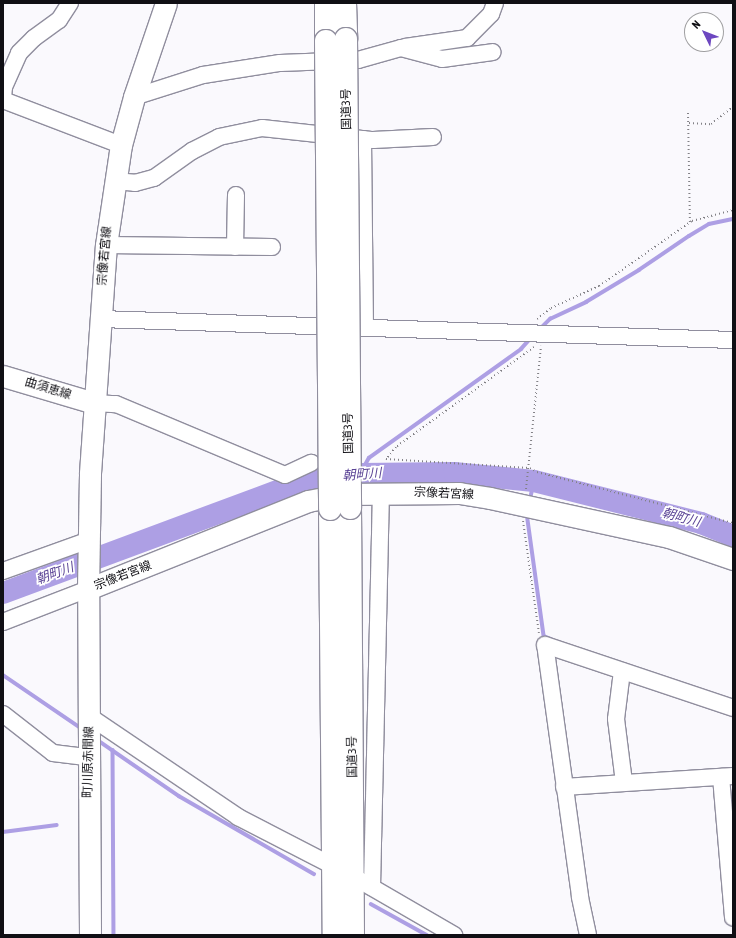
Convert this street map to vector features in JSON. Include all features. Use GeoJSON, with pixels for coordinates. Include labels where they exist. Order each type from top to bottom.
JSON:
{"type":"FeatureCollection","features":[{"type":"Feature","properties":{"kind":"highway","name":"国道3号"},"geometry":{"type":"LineString","coordinates":[[326,3],[336,40]]}},
{"type":"Feature","properties":{"kind":"highway","name":"国道3号"},"geometry":{"type":"LineString","coordinates":[[334,935],[340,508],[336,40],[345,3]]}},
{"type":"Feature","properties":{"kind":"highway","name":"国道3号"},"geometry":{"type":"LineString","coordinates":[[340,508],[363,882],[353,935]]}},
{"type":"Feature","properties":{"kind":"main road","name":"宗像若宮線"},"geometry":{"type":"LineString","coordinates":[[166,3],[134,96],[121,145],[114,181],[106,245],[94,403],[88,589],[308,501],[344,494],[381,492],[459,493],[524,505],[669,537],[733,559]]}},
{"type":"Feature","properties":{"kind":"main road","name":"曲須恵線"},"geometry":{"type":"LineString","coordinates":[[3,376],[94,403]]}},
{"type":"Feature","properties":{"kind":"main road","name":"町川原赤間線"},"geometry":{"type":"LineString","coordinates":[[88,589],[90,716],[88,757],[90,935]]}},
{"type":"Feature","properties":{"kind":"street"},"geometry":{"type":"LineString","coordinates":[[70,3],[59,20],[34,38],[19,53],[4,87],[3,99],[121,145]]}},
{"type":"Feature","properties":{"kind":"street"},"geometry":{"type":"LineString","coordinates":[[134,96],[203,75],[280,63],[358,60],[401,48],[467,38],[491,14],[495,3]]}},
{"type":"Feature","properties":{"kind":"street"},"geometry":{"type":"LineString","coordinates":[[401,48],[442,59],[493,52]]}},
{"type":"Feature","properties":{"kind":"street"},"geometry":{"type":"LineString","coordinates":[[114,181],[136,183],[154,178],[192,151],[220,137],[239,131],[262,128],[363,139],[433,137]]}},
{"type":"Feature","properties":{"kind":"street"},"geometry":{"type":"LineString","coordinates":[[363,139],[365,327]]}},
{"type":"Feature","properties":{"kind":"street"},"geometry":{"type":"LineString","coordinates":[[235,247],[236,195]]}},
{"type":"Feature","properties":{"kind":"street"},"geometry":{"type":"LineString","coordinates":[[106,245],[272,248]]}},
{"type":"Feature","properties":{"kind":"street"},"geometry":{"type":"LineString","coordinates":[[100,319],[733,340]]}},
{"type":"Feature","properties":{"kind":"street"},"geometry":{"type":"LineString","coordinates":[[94,403],[116,404],[285,475],[311,463]]}},
{"type":"Feature","properties":{"kind":"street"},"geometry":{"type":"LineString","coordinates":[[363,882],[381,492]]}},
{"type":"Feature","properties":{"kind":"street"},"geometry":{"type":"LineString","coordinates":[[3,571],[89,540]]}},
{"type":"Feature","properties":{"kind":"street"},"geometry":{"type":"LineString","coordinates":[[3,622],[88,589]]}},
{"type":"Feature","properties":{"kind":"street"},"geometry":{"type":"LineString","coordinates":[[588,935],[580,896],[545,644],[733,708]]}},
{"type":"Feature","properties":{"kind":"street"},"geometry":{"type":"LineString","coordinates":[[622,671],[616,719],[624,782]]}},
{"type":"Feature","properties":{"kind":"street"},"geometry":{"type":"LineString","coordinates":[[3,714],[54,753],[88,757]]}},
{"type":"Feature","properties":{"kind":"street"},"geometry":{"type":"LineString","coordinates":[[90,716],[238,817],[334,866],[454,935]]}},
{"type":"Feature","properties":{"kind":"street"},"geometry":{"type":"LineString","coordinates":[[564,786],[727,776],[733,917]]}},
{"type":"Feature","properties":{"kind":"path"},"geometry":{"type":"LineString","coordinates":[[689,123],[711,124],[733,107]]}},
{"type":"Feature","properties":{"kind":"path"},"geometry":{"type":"LineString","coordinates":[[688,113],[690,223]]}},
{"type":"Feature","properties":{"kind":"path"},"geometry":{"type":"LineString","coordinates":[[524,332],[551,308],[599,286],[690,223],[733,210]]}},
{"type":"Feature","properties":{"kind":"path"},"geometry":{"type":"LineString","coordinates":[[545,644],[540,637],[522,519],[530,468],[542,341],[512,365],[396,447],[386,459],[521,466],[530,468],[536,472],[733,523]]}},
{"type":"Feature","properties":{"kind":"waterway"},"geometry":{"type":"LineString","coordinates":[[541,328],[550,319],[586,302],[639,270],[709,224],[733,219]]}},
{"type":"Feature","properties":{"kind":"waterway"},"geometry":{"type":"LineString","coordinates":[[360,474],[369,458],[521,349],[531,338]]}},
{"type":"Feature","properties":{"kind":"waterway","name":"朝町川"},"geometry":{"type":"LineString","coordinates":[[3,593],[301,482],[360,474],[454,473],[534,481],[701,523],[733,536]]}},
{"type":"Feature","properties":{"kind":"waterway"},"geometry":{"type":"LineString","coordinates":[[530,499],[534,481]]}},
{"type":"Feature","properties":{"kind":"waterway"},"geometry":{"type":"LineString","coordinates":[[527,513],[544,636],[551,639]]}},
{"type":"Feature","properties":{"kind":"waterway"},"geometry":{"type":"LineString","coordinates":[[3,675],[81,728]]}},
{"type":"Feature","properties":{"kind":"waterway"},"geometry":{"type":"LineString","coordinates":[[96,739],[179,796],[314,874]]}},
{"type":"Feature","properties":{"kind":"waterway"},"geometry":{"type":"LineString","coordinates":[[113,750],[114,935]]}},
{"type":"Feature","properties":{"kind":"waterway"},"geometry":{"type":"LineString","coordinates":[[3,832],[57,825]]}},
{"type":"Feature","properties":{"kind":"waterway"},"geometry":{"type":"LineString","coordinates":[[371,904],[427,935]]}}]}
